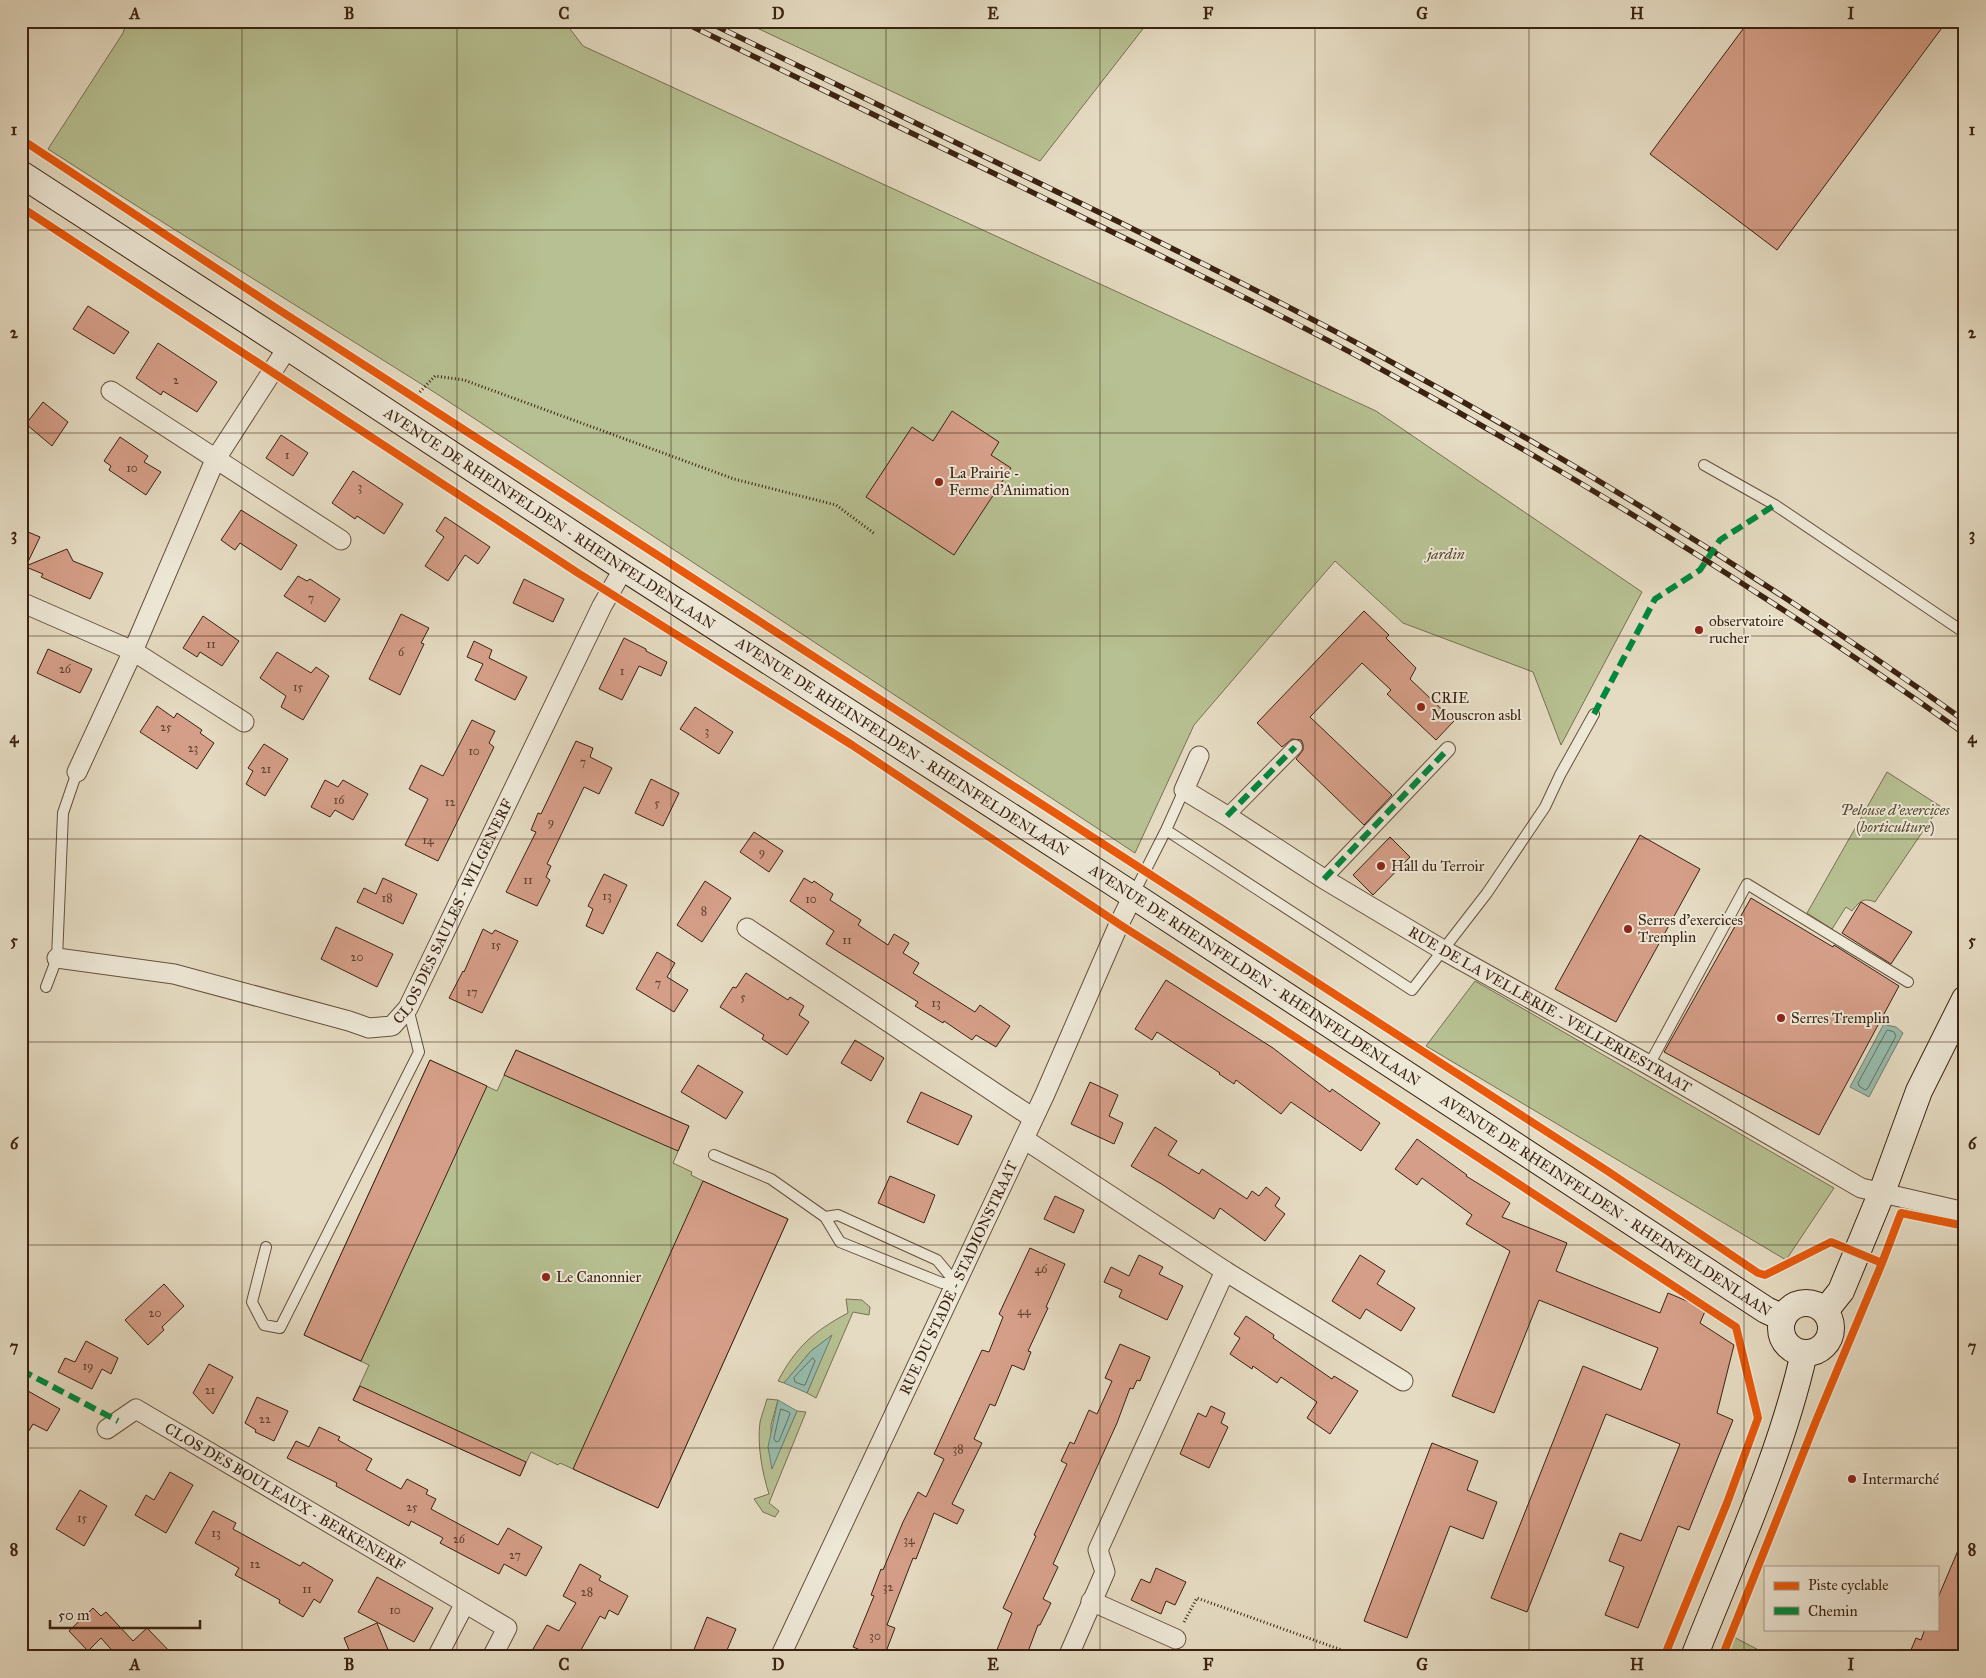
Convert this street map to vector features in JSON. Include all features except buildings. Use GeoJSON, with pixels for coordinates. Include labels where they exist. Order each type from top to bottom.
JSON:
{"type":"FeatureCollection","features":[{"type":"Feature","properties":{"kind":"main road","name":"AVENUE DE RHEINFELDEN - RHEINFELDENLAAN"},"geometry":{"type":"LineString","coordinates":[[21,174],[624,568],[1133,896],[1749,1299],[1783,1318]]}},
{"type":"Feature","properties":{"kind":"main road"},"geometry":{"type":"LineString","coordinates":[[1825,1311],[1840,1291],[1882,1192],[1919,1091],[1965,999]]}},
{"type":"Feature","properties":{"kind":"main road"},"geometry":{"type":"LineString","coordinates":[[1801,1303],[1810,1303],[1825,1311],[1831,1324],[1829,1338],[1819,1350],[1804,1353],[1796,1351],[1785,1341],[1782,1334],[1783,1318],[1794,1306],[1801,1303]]}},
{"type":"Feature","properties":{"kind":"main road"},"geometry":{"type":"LineString","coordinates":[[1694,1657],[1786,1420],[1796,1389],[1804,1353]]}},
{"type":"Feature","properties":{"kind":"street"},"geometry":{"type":"LineString","coordinates":[[77,772],[133,651],[215,460],[288,347]]}},
{"type":"Feature","properties":{"kind":"street"},"geometry":{"type":"LineString","coordinates":[[111,391],[341,540]]}},
{"type":"Feature","properties":{"kind":"street","name":"CLOS DES SAULES - WILGENERF"},"geometry":{"type":"LineString","coordinates":[[57,958],[174,974],[369,1028],[392,1026],[408,1008],[602,606],[624,568]]}},
{"type":"Feature","properties":{"kind":"street"},"geometry":{"type":"LineString","coordinates":[[21,602],[133,651],[244,722]]}},
{"type":"Feature","properties":{"kind":"street"},"geometry":{"type":"LineString","coordinates":[[1227,816],[1295,747]]}},
{"type":"Feature","properties":{"kind":"street"},"geometry":{"type":"LineString","coordinates":[[1324,879],[1448,749]]}},
{"type":"Feature","properties":{"kind":"street"},"geometry":{"type":"LineString","coordinates":[[1184,790],[1199,756]]}},
{"type":"Feature","properties":{"kind":"street","name":"RUE DE LA VELLERIE - VELLERIESTRAAT"},"geometry":{"type":"LineString","coordinates":[[1184,790],[1324,879],[1443,950],[1649,1065],[1861,1188],[1965,1212]]}},
{"type":"Feature","properties":{"kind":"street","name":"RUE DU STADE - STADIONSTRAAT"},"geometry":{"type":"LineString","coordinates":[[780,1657],[1024,1139],[1133,896]]}},
{"type":"Feature","properties":{"kind":"street"},"geometry":{"type":"LineString","coordinates":[[747,928],[1033,1118]]}},
{"type":"Feature","properties":{"kind":"street"},"geometry":{"type":"LineString","coordinates":[[1024,1139],[1225,1271],[1403,1381]]}},
{"type":"Feature","properties":{"kind":"street"},"geometry":{"type":"LineString","coordinates":[[1068,1657],[1105,1572],[1098,1550],[1225,1271]]}},
{"type":"Feature","properties":{"kind":"street","name":"CLOS DES BOULEAUX - BERKENERF"},"geometry":{"type":"LineString","coordinates":[[107,1429],[136,1409],[465,1603],[507,1628],[492,1657]]}},
{"type":"Feature","properties":{"kind":"street"},"geometry":{"type":"LineString","coordinates":[[1092,1601],[1176,1639]]}},
{"type":"Feature","properties":{"kind":"street"},"geometry":{"type":"LineString","coordinates":[[437,1657],[465,1603]]}},
{"type":"Feature","properties":{"kind":"lane"},"geometry":{"type":"LineString","coordinates":[[1704,464],[1775,505],[1965,634]]}},
{"type":"Feature","properties":{"kind":"lane"},"geometry":{"type":"LineString","coordinates":[[1166,830],[1412,990],[1487,893],[1545,807],[1560,775],[1594,714]]}},
{"type":"Feature","properties":{"kind":"lane"},"geometry":{"type":"LineString","coordinates":[[46,987],[57,958],[63,813],[77,772]]}},
{"type":"Feature","properties":{"kind":"lane"},"geometry":{"type":"LineString","coordinates":[[1133,896],[1184,790]]}},
{"type":"Feature","properties":{"kind":"lane"},"geometry":{"type":"LineString","coordinates":[[1649,1065],[1747,884],[1908,982]]}},
{"type":"Feature","properties":{"kind":"lane"},"geometry":{"type":"LineString","coordinates":[[266,1247],[252,1302],[264,1325],[280,1328],[419,1052],[408,1008]]}},
{"type":"Feature","properties":{"kind":"lane"},"geometry":{"type":"LineString","coordinates":[[714,1155],[771,1179],[825,1217],[840,1242],[942,1282],[956,1283]]}},
{"type":"Feature","properties":{"kind":"lane"},"geometry":{"type":"LineString","coordinates":[[825,1217],[838,1215],[937,1260],[956,1283]]}},
{"type":"Feature","properties":{"kind":"path"},"geometry":{"type":"LineString","coordinates":[[415,397],[435,376],[464,380],[734,479],[836,505],[875,534]]}},
{"type":"Feature","properties":{"kind":"path"},"geometry":{"type":"LineString","coordinates":[[1176,1639],[1197,1598],[1361,1657]]}},
{"type":"Feature","properties":{"kind":"green space","name":"jardin"},"geometry":{"type":"Polygon","coordinates":[[[127,21],[564,21],[583,46],[1376,411],[1642,592],[1561,745],[1533,672],[1403,623],[1335,561],[1194,725],[1135,853],[434,392],[48,149],[123,33],[127,21]]]}},
{"type":"Feature","properties":{"kind":"green space"},"geometry":{"type":"Polygon","coordinates":[[[742,21],[1149,21],[1040,161],[742,21]]]}},
{"type":"Feature","properties":{"kind":"green space","name":"Pelouse d'exercices (horticulture)"},"geometry":{"type":"Polygon","coordinates":[[[1887,772],[1940,806],[1875,902],[1864,900],[1852,911],[1846,907],[1832,929],[1807,913],[1887,772]]]}},
{"type":"Feature","properties":{"kind":"green space"},"geometry":{"type":"Polygon","coordinates":[[[1475,981],[1834,1188],[1786,1260],[1426,1046],[1475,981]]]}},
{"type":"Feature","properties":{"kind":"green space","name":"Le Canonnier"},"geometry":{"type":"Polygon","coordinates":[[[516,1050],[689,1126],[673,1163],[692,1172],[691,1175],[703,1181],[788,1219],[658,1508],[560,1463],[558,1465],[531,1452],[520,1476],[353,1400],[369,1365],[304,1335],[430,1060],[497,1091],[516,1050]]]}},
{"type":"Feature","properties":{"kind":"green space"},"geometry":{"type":"Polygon","coordinates":[[[846,1299],[862,1300],[870,1307],[869,1315],[853,1312],[816,1398],[807,1393],[831,1336],[811,1351],[784,1383],[778,1381],[799,1349],[807,1341],[825,1326],[848,1313],[846,1299]]]}},
{"type":"Feature","properties":{"kind":"green space"},"geometry":{"type":"Polygon","coordinates":[[[767,1399],[778,1400],[771,1425],[772,1468],[797,1411],[806,1412],[769,1503],[779,1511],[775,1517],[763,1512],[754,1499],[769,1494],[762,1467],[759,1439],[760,1422],[767,1399]]]}},
{"type":"Feature","properties":{"kind":"green space"},"geometry":{"type":"Polygon","coordinates":[[[1730,1635],[1772,1657],[1721,1657],[1730,1635]]]}},
{"type":"Feature","properties":{"kind":"water"},"geometry":{"type":"Polygon","coordinates":[[[1886,1020],[1886,1025],[1896,1027],[1903,1033],[1869,1097],[1850,1087],[1886,1020]]]}},
{"type":"Feature","properties":{"kind":"water"},"geometry":{"type":"Polygon","coordinates":[[[832,1335],[807,1393],[784,1383],[811,1351],[832,1335]]]}},
{"type":"Feature","properties":{"kind":"water"},"geometry":{"type":"Polygon","coordinates":[[[778,1400],[797,1411],[772,1469],[768,1447],[778,1400]]]}},
{"type":"Feature","properties":{"kind":"railway"},"geometry":{"type":"LineString","coordinates":[[681,21],[1229,290],[1335,344],[1447,406],[1523,449],[1747,586],[1965,734]]}},
{"type":"Feature","properties":{"kind":"railway"},"geometry":{"type":"LineString","coordinates":[[706,21],[1117,221],[1343,336],[1451,395],[1527,438],[1676,528],[1822,622],[1965,721]]}},
{"type":"Feature","properties":{"kind":"marked path"},"geometry":{"type":"LineString","coordinates":[[1594,714],[1655,599],[1700,570],[1720,540],[1775,505]]}},
{"type":"Feature","properties":{"kind":"marked path"},"geometry":{"type":"LineString","coordinates":[[1227,816],[1295,747]]}},
{"type":"Feature","properties":{"kind":"marked path"},"geometry":{"type":"LineString","coordinates":[[1324,879],[1448,749]]}},
{"type":"Feature","properties":{"kind":"marked path"},"geometry":{"type":"LineString","coordinates":[[21,1370],[118,1421]]}},
{"type":"Feature","properties":{"kind":"cycle path"},"geometry":{"type":"LineString","coordinates":[[21,139],[273,306],[1609,1172],[1758,1273],[1765,1275],[1831,1242],[1882,1263],[1816,1421],[1722,1657]]}},
{"type":"Feature","properties":{"kind":"cycle path"},"geometry":{"type":"LineString","coordinates":[[21,207],[578,573],[852,745],[1119,924],[1260,1014],[1736,1327],[1758,1418],[1727,1503],[1664,1657]]}},
{"type":"Feature","properties":{"kind":"cycle path"},"geometry":{"type":"LineString","coordinates":[[1882,1263],[1901,1213],[1965,1226]]}},
{"type":"Feature","properties":{"kind":"place","name":"La Prairie - Ferme d'Animation"},"geometry":{"type":"Point","coordinates":[939,482]}},
{"type":"Feature","properties":{"kind":"place","name":"observatoire rucher"},"geometry":{"type":"Point","coordinates":[1699,630]}},
{"type":"Feature","properties":{"kind":"place","name":"CRIE Mouscron asbl"},"geometry":{"type":"Point","coordinates":[1421,707]}},
{"type":"Feature","properties":{"kind":"place","name":"Hall du Terroir"},"geometry":{"type":"Point","coordinates":[1381,866]}},
{"type":"Feature","properties":{"kind":"place","name":"Serres d'exercices Tremplin"},"geometry":{"type":"Point","coordinates":[1628,929]}},
{"type":"Feature","properties":{"kind":"place","name":"Serres Tremplin"},"geometry":{"type":"Point","coordinates":[1781,1018]}},
{"type":"Feature","properties":{"kind":"place","name":"Le Canonnier"},"geometry":{"type":"Point","coordinates":[546,1277]}},
{"type":"Feature","properties":{"kind":"place","name":"Intermarché"},"geometry":{"type":"Point","coordinates":[1852,1479]}}]}
